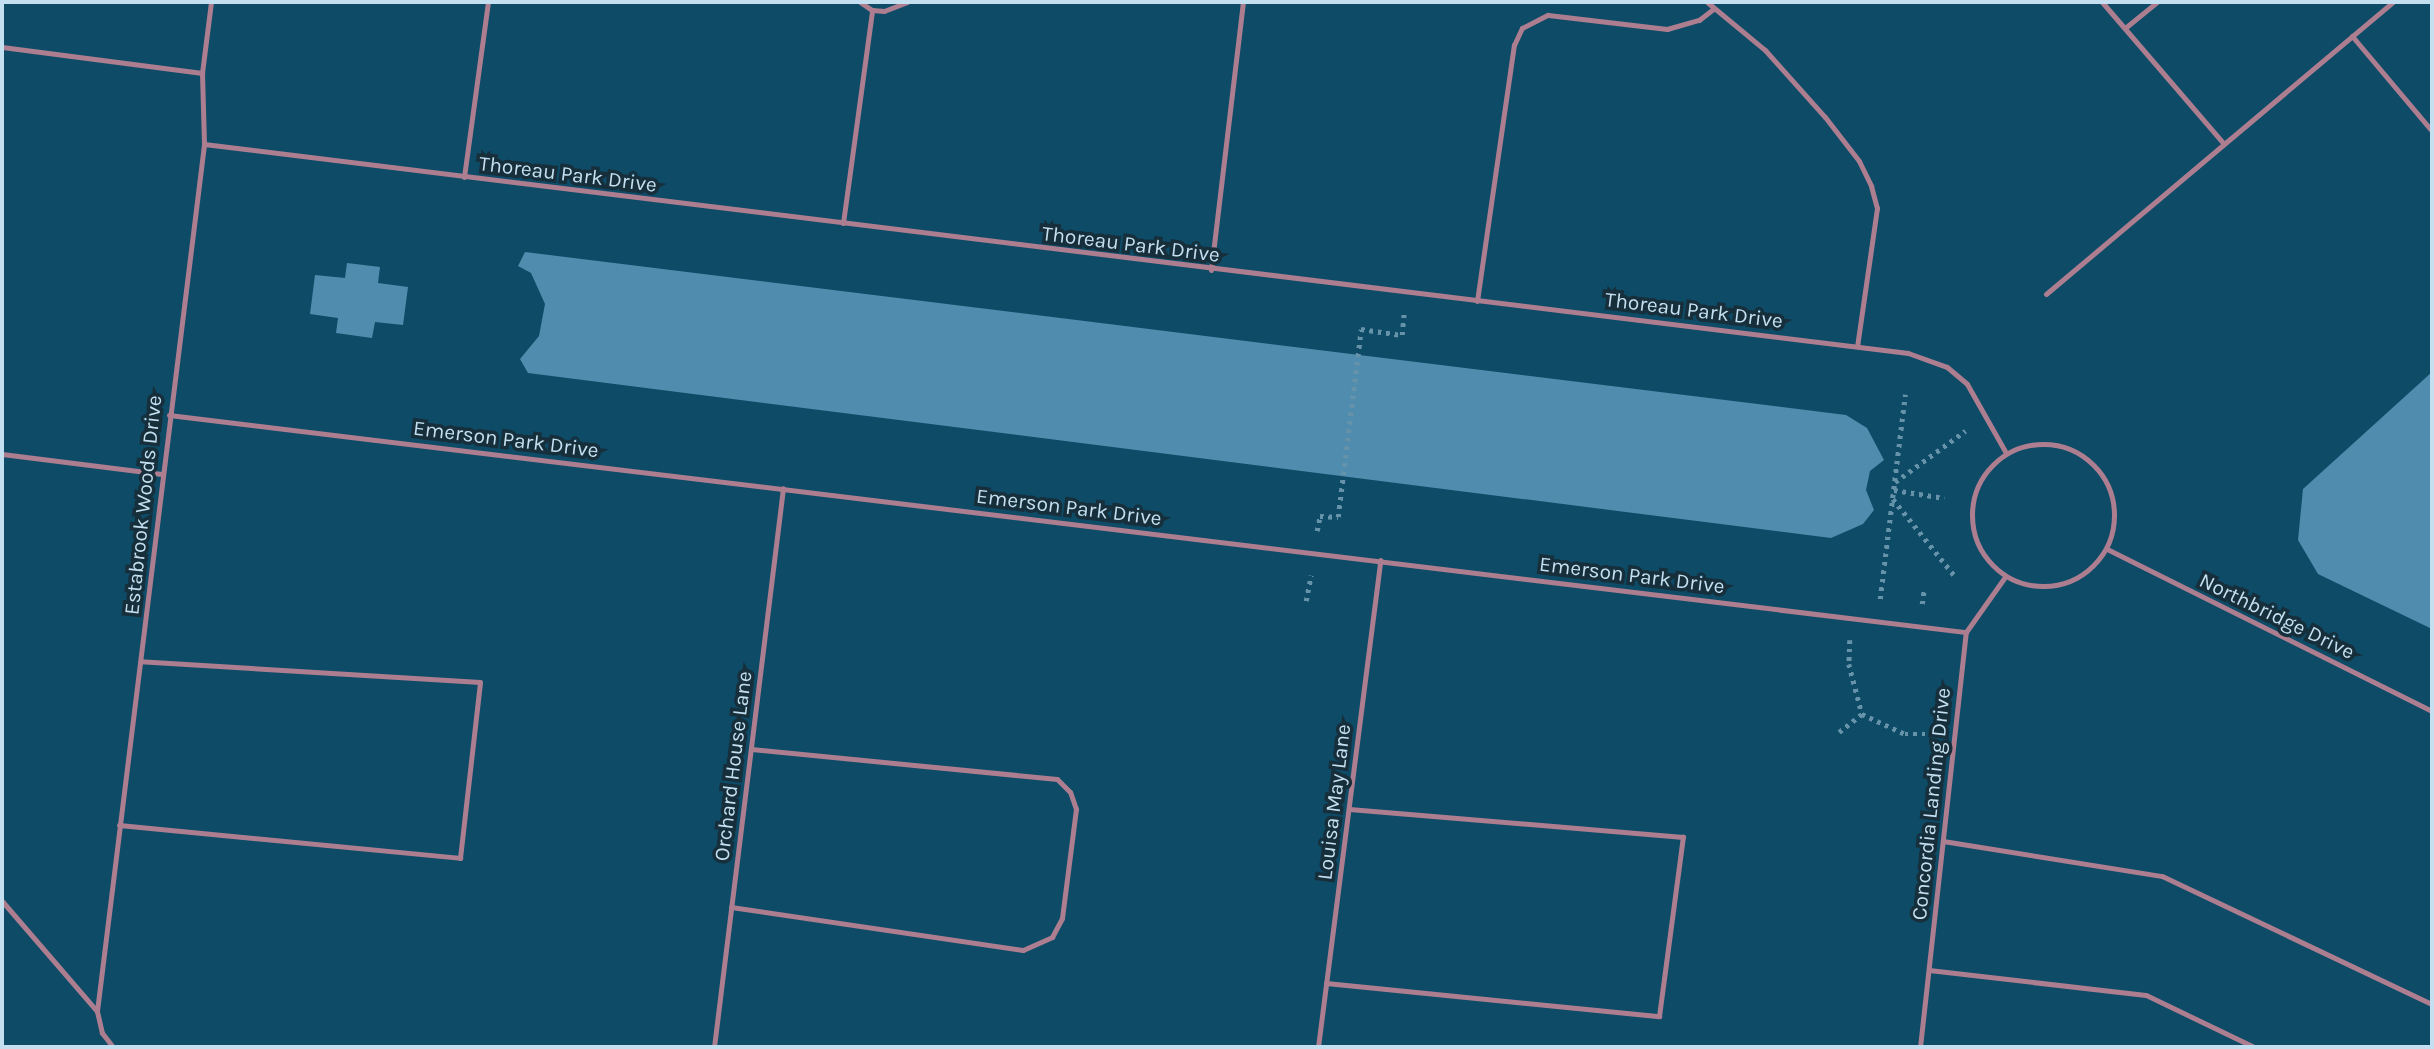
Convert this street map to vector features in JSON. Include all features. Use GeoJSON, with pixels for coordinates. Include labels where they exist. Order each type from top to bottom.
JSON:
{"type":"FeatureCollection","features":[{"type":"Feature","properties":{"kind":"lane","name":"Estabrook Woods Drive"},"geometry":{"type":"LineString","coordinates":[[97,1011],[204,144],[202,73],[211,2]]}},
{"type":"Feature","properties":{"kind":"lane"},"geometry":{"type":"LineString","coordinates":[[464,177],[488,2]]}},
{"type":"Feature","properties":{"kind":"lane"},"geometry":{"type":"LineString","coordinates":[[860,2],[872,10],[884,11],[907,2]]}},
{"type":"Feature","properties":{"kind":"lane"},"geometry":{"type":"LineString","coordinates":[[1211,270],[1242,2]]}},
{"type":"Feature","properties":{"kind":"lane"},"geometry":{"type":"LineString","coordinates":[[1707,2],[1756,42],[1825,117],[1859,161],[1871,186],[1877,208],[1857,346]]}},
{"type":"Feature","properties":{"kind":"lane"},"geometry":{"type":"LineString","coordinates":[[2102,2],[2224,145]]}},
{"type":"Feature","properties":{"kind":"lane"},"geometry":{"type":"LineString","coordinates":[[2124,28],[2157,2]]}},
{"type":"Feature","properties":{"kind":"lane"},"geometry":{"type":"LineString","coordinates":[[2046,295],[2393,2]]}},
{"type":"Feature","properties":{"kind":"lane"},"geometry":{"type":"LineString","coordinates":[[1477,301],[1514,45],[1522,28],[1548,15],[1667,29],[1699,20],[1713,9]]}},
{"type":"Feature","properties":{"kind":"lane"},"geometry":{"type":"LineString","coordinates":[[843,223],[872,10]]}},
{"type":"Feature","properties":{"kind":"lane"},"geometry":{"type":"LineString","coordinates":[[2352,36],[2432,131]]}},
{"type":"Feature","properties":{"kind":"lane"},"geometry":{"type":"LineString","coordinates":[[2,47],[202,73]]}},
{"type":"Feature","properties":{"kind":"lane","name":"Thoreau Park Drive"},"geometry":{"type":"LineString","coordinates":[[204,144],[1211,270],[1908,353],[1947,367],[1975,395],[2006,453]]}},
{"type":"Feature","properties":{"kind":"lane","name":"Emerson Park Drive"},"geometry":{"type":"LineString","coordinates":[[169,415],[1966,632]]}},
{"type":"Feature","properties":{"kind":"lane"},"geometry":{"type":"LineString","coordinates":[[2045,444],[2075,452],[2099,471],[2115,509],[2107,549],[2081,577],[2062,585],[2023,585],[2005,577],[1978,545],[1972,505],[1978,484],[2006,453],[2045,444]]}},
{"type":"Feature","properties":{"kind":"lane"},"geometry":{"type":"LineString","coordinates":[[2,454],[162,474]]}},
{"type":"Feature","properties":{"kind":"lane","name":"Orchard House Lane"},"geometry":{"type":"LineString","coordinates":[[715,1047],[783,488]]}},
{"type":"Feature","properties":{"kind":"lane","name":"Northbridge Drive"},"geometry":{"type":"LineString","coordinates":[[2107,549],[2432,711]]}},
{"type":"Feature","properties":{"kind":"lane","name":"Louisa May Lane"},"geometry":{"type":"LineString","coordinates":[[1318,1047],[1380,560]]}},
{"type":"Feature","properties":{"kind":"lane","name":"Concordia Landing Drive"},"geometry":{"type":"LineString","coordinates":[[1920,1047],[1966,632],[2005,577]]}},
{"type":"Feature","properties":{"kind":"lane"},"geometry":{"type":"LineString","coordinates":[[120,825],[460,858],[480,682],[141,661]]}},
{"type":"Feature","properties":{"kind":"lane"},"geometry":{"type":"LineString","coordinates":[[731,907],[1023,950],[1052,937],[1062,918],[1076,809],[1070,792],[1057,779],[751,749]]}},
{"type":"Feature","properties":{"kind":"lane"},"geometry":{"type":"LineString","coordinates":[[1326,983],[1659,1016],[1683,837],[1349,809]]}},
{"type":"Feature","properties":{"kind":"lane"},"geometry":{"type":"LineString","coordinates":[[1943,841],[2162,876],[2432,1004]]}},
{"type":"Feature","properties":{"kind":"lane"},"geometry":{"type":"LineString","coordinates":[[2,901],[97,1011],[102,1033],[113,1047]]}},
{"type":"Feature","properties":{"kind":"lane"},"geometry":{"type":"LineString","coordinates":[[1929,970],[2146,995],[2254,1047]]}},
{"type":"Feature","properties":{"kind":"path"},"geometry":{"type":"LineString","coordinates":[[1338,517],[1361,329],[1402,335]]}},
{"type":"Feature","properties":{"kind":"path"},"geometry":{"type":"LineString","coordinates":[[1877,621],[1905,395]]}},
{"type":"Feature","properties":{"kind":"path"},"geometry":{"type":"LineString","coordinates":[[1894,482],[1965,431]]}},
{"type":"Feature","properties":{"kind":"path"},"geometry":{"type":"LineString","coordinates":[[1894,490],[1944,498]]}},
{"type":"Feature","properties":{"kind":"path"},"geometry":{"type":"LineString","coordinates":[[1893,499],[1955,576]]}},
{"type":"Feature","properties":{"kind":"path"},"geometry":{"type":"LineString","coordinates":[[1852,618],[1849,664],[1862,714]]}},
{"type":"Feature","properties":{"kind":"path"},"geometry":{"type":"LineString","coordinates":[[1839,732],[1862,714]]}},
{"type":"Feature","properties":{"kind":"path"},"geometry":{"type":"LineString","coordinates":[[1862,714],[1905,734],[1955,733]]}},
{"type":"Feature","properties":{"kind":"water"},"geometry":{"type":"Polygon","coordinates":[[[525,252],[1846,415],[1867,428],[1884,460],[1870,471],[1866,490],[1874,510],[1863,524],[1831,538],[528,373],[520,359],[539,336],[545,304],[531,273],[518,266],[525,252]]]}},
{"type":"Feature","properties":{"kind":"water"},"geometry":{"type":"Polygon","coordinates":[[[347,263],[380,267],[378,283],[408,287],[403,325],[375,322],[372,338],[336,333],[338,318],[310,314],[315,275],[345,278],[347,263]]]}},
{"type":"Feature","properties":{"kind":"water"},"geometry":{"type":"Polygon","coordinates":[[[2432,372],[2432,629],[2318,574],[2298,540],[2303,489],[2432,372]]]}}]}
